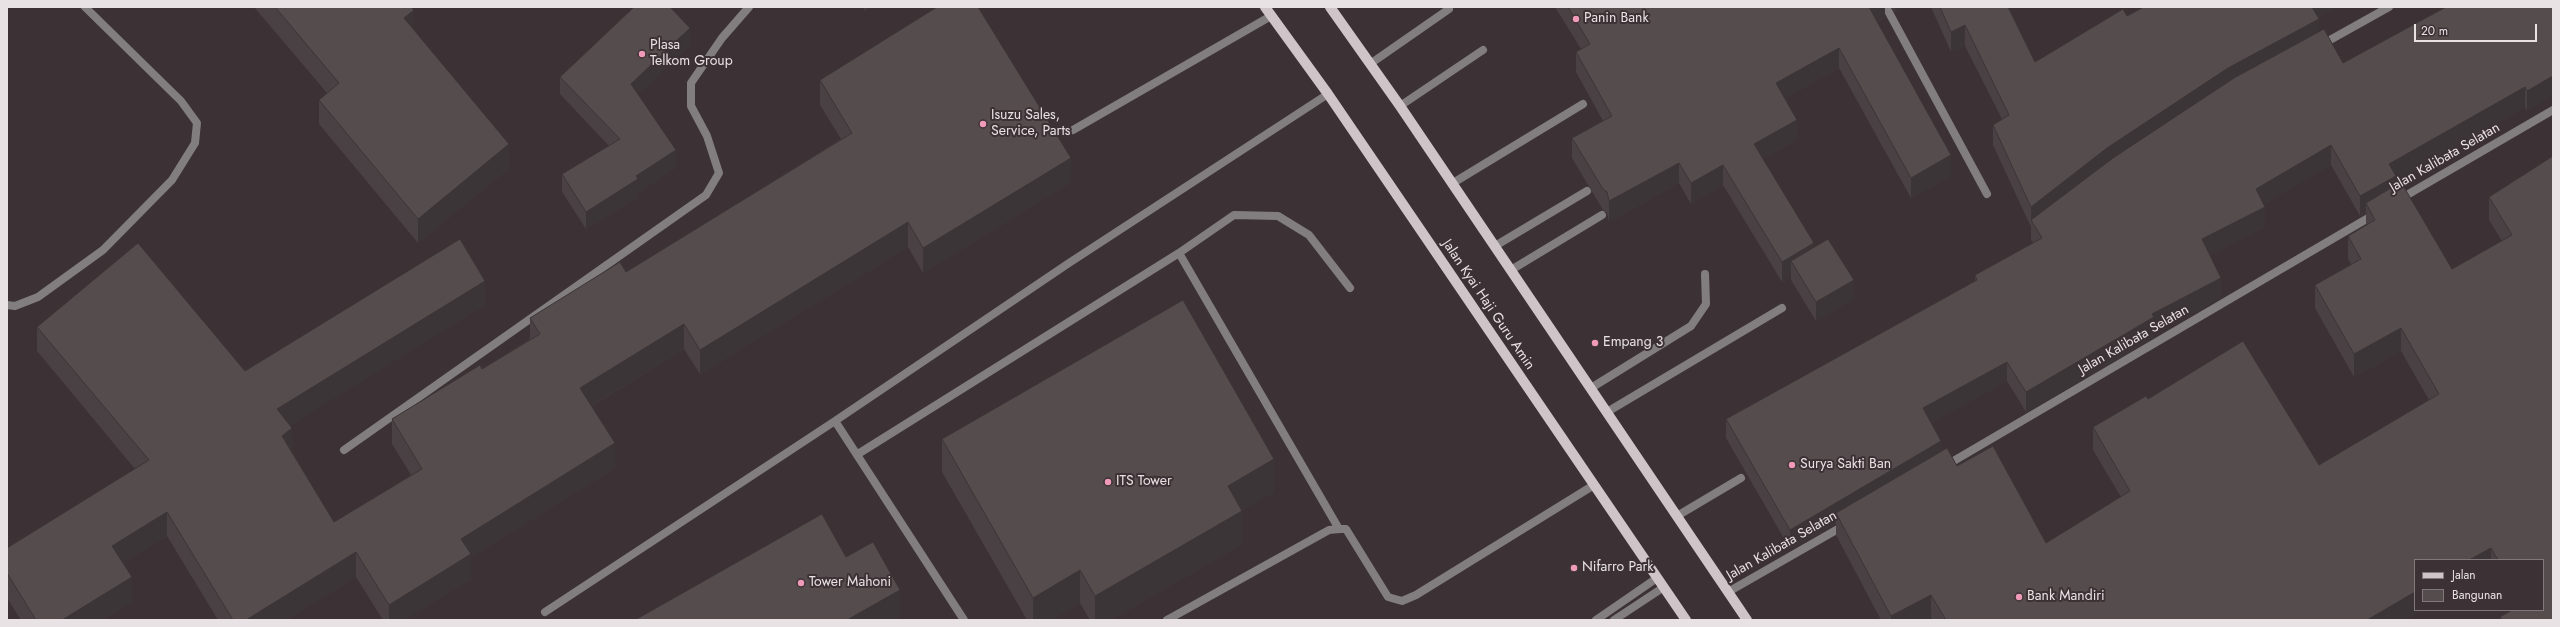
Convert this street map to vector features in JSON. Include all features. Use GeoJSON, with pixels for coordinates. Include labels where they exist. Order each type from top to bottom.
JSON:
{"type":"FeatureCollection","features":[{"type":"Feature","properties":{"kind":"main road","name":"Jalan Kyai Haji Guru Amin"},"geometry":{"type":"LineString","coordinates":[[1265,7],[1328,94],[1686,620]]}},
{"type":"Feature","properties":{"kind":"main road"},"geometry":{"type":"LineString","coordinates":[[1330,7],[1496,246],[1747,620]]}},
{"type":"Feature","properties":{"kind":"street"},"geometry":{"type":"LineString","coordinates":[[7,305],[15,306],[38,297],[103,250],[172,180],[195,143],[197,123],[181,101],[85,7]]}},
{"type":"Feature","properties":{"kind":"street"},"geometry":{"type":"LineString","coordinates":[[344,450],[706,195],[720,173],[707,136],[690,106],[691,83],[722,38],[748,7]]}},
{"type":"Feature","properties":{"kind":"street"},"geometry":{"type":"LineString","coordinates":[[1886,7],[1987,194]]}},
{"type":"Feature","properties":{"kind":"street"},"geometry":{"type":"LineString","coordinates":[[2315,48],[2389,7]]}},
{"type":"Feature","properties":{"kind":"street"},"geometry":{"type":"LineString","coordinates":[[1370,64],[1449,9]]}},
{"type":"Feature","properties":{"kind":"street"},"geometry":{"type":"LineString","coordinates":[[1073,130],[1271,16]]}},
{"type":"Feature","properties":{"kind":"street"},"geometry":{"type":"LineString","coordinates":[[1400,106],[1482,50]]}},
{"type":"Feature","properties":{"kind":"street"},"geometry":{"type":"LineString","coordinates":[[545,612],[835,421],[1069,263],[1328,94]]}},
{"type":"Feature","properties":{"kind":"street"},"geometry":{"type":"LineString","coordinates":[[1453,183],[1583,104]]}},
{"type":"Feature","properties":{"kind":"street","name":"Jalan Kalibata Selatan"},"geometry":{"type":"LineString","coordinates":[[2395,202],[2553,110]]}},
{"type":"Feature","properties":{"kind":"street"},"geometry":{"type":"LineString","coordinates":[[1496,246],[1587,191]]}},
{"type":"Feature","properties":{"kind":"street","name":"Jalan Kalibata Selatan"},"geometry":{"type":"LineString","coordinates":[[1934,472],[2381,210]]}},
{"type":"Feature","properties":{"kind":"street"},"geometry":{"type":"LineString","coordinates":[[858,454],[1179,253],[1234,215],[1278,216],[1309,235],[1350,288]]}},
{"type":"Feature","properties":{"kind":"street"},"geometry":{"type":"LineString","coordinates":[[1511,270],[1602,215]]}},
{"type":"Feature","properties":{"kind":"street"},"geometry":{"type":"LineString","coordinates":[[1179,253],[1339,529]]}},
{"type":"Feature","properties":{"kind":"street"},"geometry":{"type":"LineString","coordinates":[[1591,388],[1691,326],[1706,304],[1705,274]]}},
{"type":"Feature","properties":{"kind":"street"},"geometry":{"type":"LineString","coordinates":[[1607,412],[1684,364],[1782,308]]}},
{"type":"Feature","properties":{"kind":"street"},"geometry":{"type":"LineString","coordinates":[[835,421],[858,454],[964,620]]}},
{"type":"Feature","properties":{"kind":"street"},"geometry":{"type":"LineString","coordinates":[[1677,516],[1740,478]]}},
{"type":"Feature","properties":{"kind":"street"},"geometry":{"type":"LineString","coordinates":[[1167,620],[1329,530],[1339,529],[1346,529],[1388,597],[1402,601],[1416,595],[1594,485]]}},
{"type":"Feature","properties":{"kind":"street","name":"Jalan Kalibata Selatan"},"geometry":{"type":"LineString","coordinates":[[1728,592],[1852,520]]}},
{"type":"Feature","properties":{"kind":"street"},"geometry":{"type":"LineString","coordinates":[[1596,620],[1657,578]]}},
{"type":"Feature","properties":{"kind":"street"},"geometry":{"type":"LineString","coordinates":[[1614,620],[1664,587]]}},
{"type":"Feature","properties":{"kind":"building"},"geometry":{"type":"Polygon","coordinates":[[[275,7],[411,7],[414,10],[404,18],[509,144],[418,219],[319,100],[339,83],[275,7]]]}},
{"type":"Feature","properties":{"kind":"building"},"geometry":{"type":"Polygon","coordinates":[[[634,7],[670,7],[690,28],[631,84],[676,150],[636,176],[638,179],[586,212],[562,174],[620,139],[560,77],[634,7]]]}},
{"type":"Feature","properties":{"kind":"building"},"geometry":{"type":"Polygon","coordinates":[[[937,7],[978,7],[1071,158],[923,248],[908,222],[700,350],[684,324],[580,388],[615,443],[461,539],[471,554],[389,605],[356,552],[246,620],[233,620],[167,512],[112,546],[132,577],[62,620],[36,620],[7,573],[7,548],[149,460],[37,327],[138,243],[245,371],[460,239],[485,281],[277,409],[292,428],[282,436],[334,522],[422,469],[392,419],[480,365],[482,369],[540,334],[530,318],[620,262],[626,272],[852,133],[820,80],[937,7]]]}},
{"type":"Feature","properties":{"kind":"building"},"geometry":{"type":"Polygon","coordinates":[[[1568,7],[1869,7],[1951,155],[1911,178],[1839,48],[1776,83],[1797,120],[1754,144],[1814,243],[1782,262],[1723,165],[1691,183],[1679,163],[1609,201],[1607,192],[1603,189],[1572,138],[1612,116],[1576,52],[1590,44],[1568,7]]]}},
{"type":"Feature","properties":{"kind":"building"},"geometry":{"type":"Polygon","coordinates":[[[1940,7],[2008,7],[2035,62],[2123,9],[2127,16],[2144,7],[2312,7],[2319,19],[2228,68],[2107,148],[2031,207],[1993,125],[2009,115],[1965,25],[1951,32],[1940,7]]]}},
{"type":"Feature","properties":{"kind":"building"},"geometry":{"type":"Polygon","coordinates":[[[2446,7],[2553,7],[2553,76],[2527,91],[2525,87],[2389,164],[2396,176],[2360,196],[2331,145],[2256,189],[2265,207],[2202,239],[2221,278],[2152,314],[2154,317],[2026,392],[2007,362],[1923,408],[1941,441],[1790,530],[1726,419],[1977,280],[1975,275],[2042,238],[2031,220],[2113,158],[2234,78],[2324,29],[2343,63],[2446,7]]]}},
{"type":"Feature","properties":{"kind":"building"},"geometry":{"type":"Polygon","coordinates":[[[2553,156],[2553,620],[2502,620],[2500,617],[2510,611],[2544,611],[2544,559],[2497,559],[2491,548],[2471,559],[2414,559],[2414,593],[2367,620],[1946,620],[1931,595],[1891,616],[1836,513],[1947,448],[1957,466],[1993,446],[2046,543],[2130,491],[2093,427],[2146,396],[2148,399],[2243,341],[2319,465],[2439,394],[2401,328],[2354,354],[2315,285],[2361,259],[2348,236],[2375,220],[2366,203],[2401,182],[2452,269],[2512,235],[2489,197],[2553,156]]]}},
{"type":"Feature","properties":{"kind":"building"},"geometry":{"type":"Polygon","coordinates":[[[1828,239],[1854,280],[1816,302],[1791,261],[1828,239]]]}},
{"type":"Feature","properties":{"kind":"building","name":"ITS Tower"},"geometry":{"type":"Polygon","coordinates":[[[1183,300],[1274,459],[1228,486],[1242,511],[1095,596],[1080,570],[1033,598],[942,439],[1183,300]]]}},
{"type":"Feature","properties":{"kind":"building"},"geometry":{"type":"Polygon","coordinates":[[[822,514],[846,557],[873,542],[900,590],[847,620],[635,620],[822,514]]]}},
{"type":"Feature","properties":{"kind":"place","name":"Panin Bank"},"geometry":{"type":"Point","coordinates":[1576,19]}},
{"type":"Feature","properties":{"kind":"place","name":"Plasa Telkom Group"},"geometry":{"type":"Point","coordinates":[642,54]}},
{"type":"Feature","properties":{"kind":"place","name":"Isuzu Sales, Service, Parts"},"geometry":{"type":"Point","coordinates":[983,124]}},
{"type":"Feature","properties":{"kind":"place","name":"Empang 3"},"geometry":{"type":"Point","coordinates":[1595,343]}},
{"type":"Feature","properties":{"kind":"place","name":"Surya Sakti Ban"},"geometry":{"type":"Point","coordinates":[1792,465]}},
{"type":"Feature","properties":{"kind":"place","name":"ITS Tower"},"geometry":{"type":"Point","coordinates":[1108,482]}},
{"type":"Feature","properties":{"kind":"place","name":"Nifarro Park"},"geometry":{"type":"Point","coordinates":[1574,568]}},
{"type":"Feature","properties":{"kind":"place","name":"Tower Mahoni"},"geometry":{"type":"Point","coordinates":[801,583]}},
{"type":"Feature","properties":{"kind":"place","name":"Bank Mandiri"},"geometry":{"type":"Point","coordinates":[2019,597]}}]}
